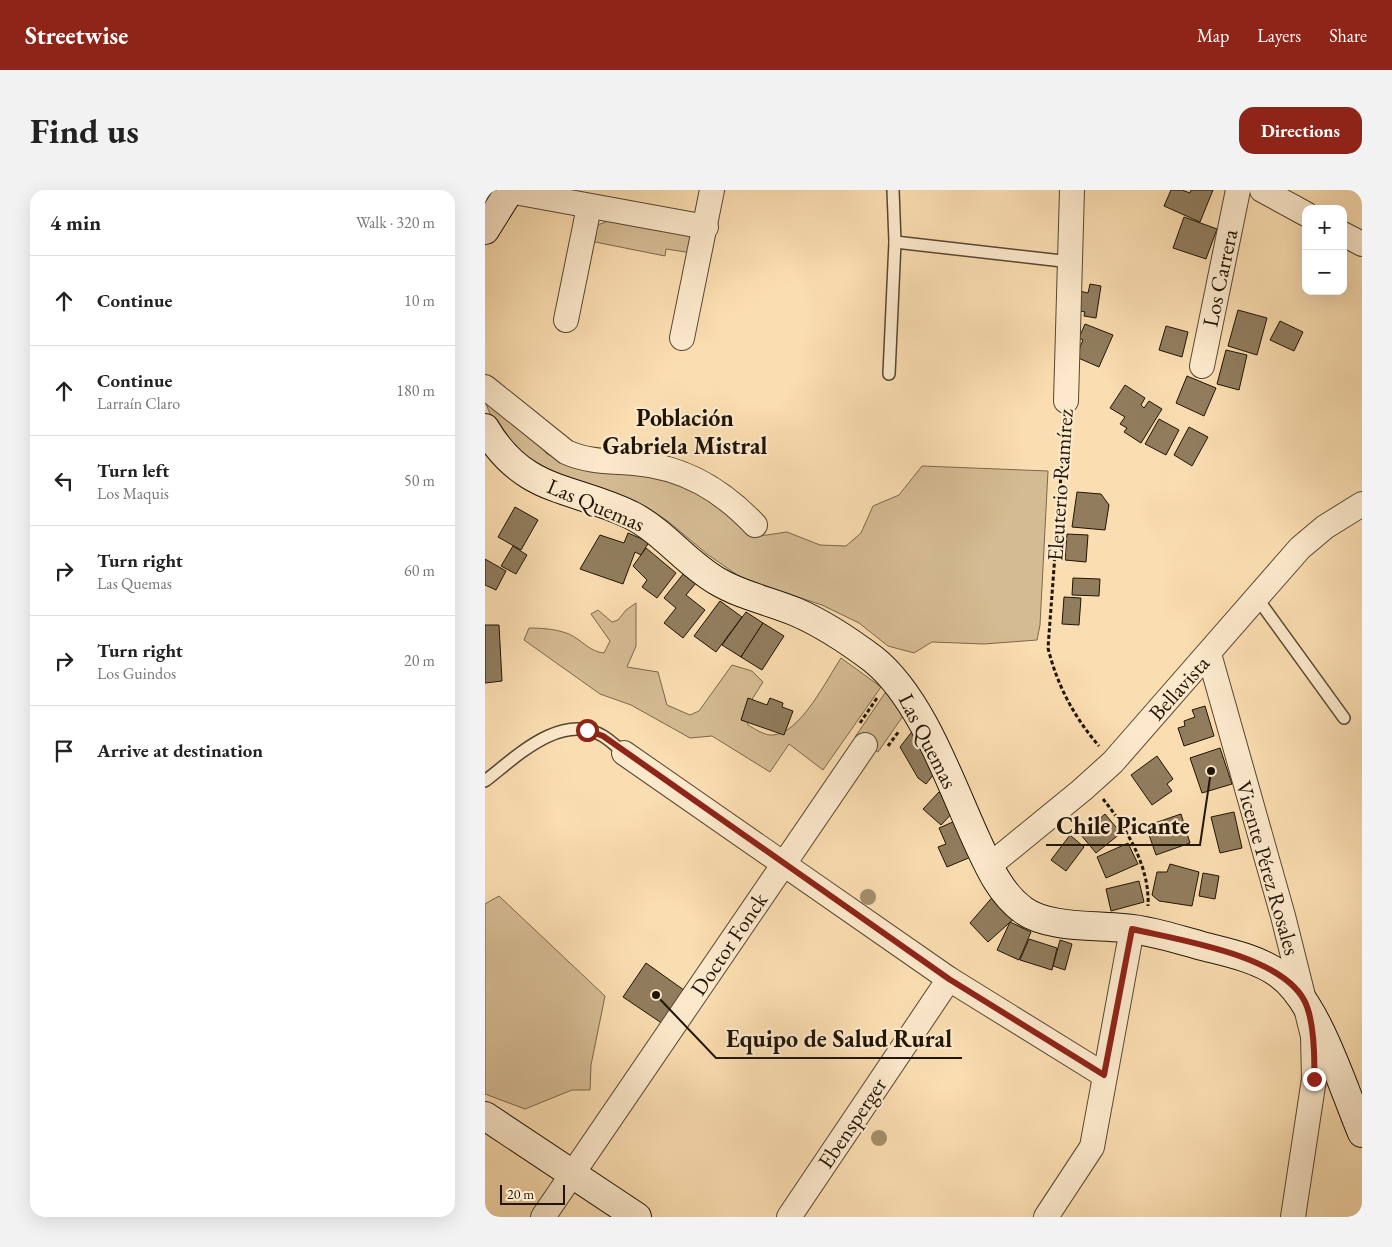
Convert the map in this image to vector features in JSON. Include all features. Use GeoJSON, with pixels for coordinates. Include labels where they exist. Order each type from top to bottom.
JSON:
{"type":"FeatureCollection","features":[{"type":"Feature","properties":{"kind":"main road","name":"Las Quemas"},"geometry":{"type":"LineString","coordinates":[[487,435],[513,464],[532,478],[549,487],[633,516],[658,532],[716,580],[744,594],[797,612],[821,624],[875,661],[891,677],[915,708],[989,866],[1006,894],[1016,905],[1037,918],[1139,931],[1242,956],[1266,967],[1289,983],[1305,1000]]}},
{"type":"Feature","properties":{"kind":"main road","name":"Vicente Pérez Rosales"},"geometry":{"type":"LineString","coordinates":[[1305,1000],[1362,1133]]}},
{"type":"Feature","properties":{"kind":"main road"},"geometry":{"type":"LineString","coordinates":[[485,1116],[637,1217]]}},
{"type":"Feature","properties":{"kind":"street"},"geometry":{"type":"LineString","coordinates":[[682,338],[712,190]]}},
{"type":"Feature","properties":{"kind":"street","name":"Eleuterio Ramírez"},"geometry":{"type":"LineString","coordinates":[[1066,401],[1072,190]]}},
{"type":"Feature","properties":{"kind":"street","name":"Los Carrera"},"geometry":{"type":"LineString","coordinates":[[1202,366],[1238,190]]}},
{"type":"Feature","properties":{"kind":"street"},"geometry":{"type":"LineString","coordinates":[[1262,190],[1302,212]]}},
{"type":"Feature","properties":{"kind":"street"},"geometry":{"type":"LineString","coordinates":[[497,204],[589,207],[706,227]]}},
{"type":"Feature","properties":{"kind":"street"},"geometry":{"type":"LineString","coordinates":[[567,320],[589,207]]}},
{"type":"Feature","properties":{"kind":"street"},"geometry":{"type":"LineString","coordinates":[[1347,236],[1362,244]]}},
{"type":"Feature","properties":{"kind":"street"},"geometry":{"type":"LineString","coordinates":[[485,387],[566,452],[581,459],[637,463],[695,478],[737,506],[755,525]]}},
{"type":"Feature","properties":{"kind":"street","name":"Bellavista"},"geometry":{"type":"LineString","coordinates":[[989,866],[1113,762],[1310,538],[1362,504]]}},
{"type":"Feature","properties":{"kind":"street","name":"Vicente Pérez Rosales"},"geometry":{"type":"LineString","coordinates":[[1209,654],[1305,1000]]}},
{"type":"Feature","properties":{"kind":"street","name":"Doctor Fonck"},"geometry":{"type":"LineString","coordinates":[[543,1217],[783,863],[869,740]]}},
{"type":"Feature","properties":{"kind":"street"},"geometry":{"type":"LineString","coordinates":[[624,753],[949,979],[1104,1075]]}},
{"type":"Feature","properties":{"kind":"street"},"geometry":{"type":"LineString","coordinates":[[1046,1217],[1092,1147],[1104,1075],[1139,931]]}},
{"type":"Feature","properties":{"kind":"street","name":"Ebensperger"},"geometry":{"type":"LineString","coordinates":[[789,1217],[949,979]]}},
{"type":"Feature","properties":{"kind":"street"},"geometry":{"type":"LineString","coordinates":[[1293,1217],[1314,1079],[1313,1036],[1305,1000]]}},
{"type":"Feature","properties":{"kind":"lane"},"geometry":{"type":"LineString","coordinates":[[889,374],[895,242],[893,190]]}},
{"type":"Feature","properties":{"kind":"lane"},"geometry":{"type":"LineString","coordinates":[[895,242],[1071,262]]}},
{"type":"Feature","properties":{"kind":"lane"},"geometry":{"type":"LineString","coordinates":[[1257,598],[1344,718]]}},
{"type":"Feature","properties":{"kind":"lane"},"geometry":{"type":"LineString","coordinates":[[485,781],[525,749],[546,737],[566,731],[579,729],[603,736],[624,753]]}},
{"type":"Feature","properties":{"kind":"path","name":"Eleuterio Ramírez"},"geometry":{"type":"LineString","coordinates":[[1066,401],[1048,648],[1055,676],[1076,715],[1113,762]]}},
{"type":"Feature","properties":{"kind":"path"},"geometry":{"type":"LineString","coordinates":[[869,740],[891,677]]}},
{"type":"Feature","properties":{"kind":"path"},"geometry":{"type":"LineString","coordinates":[[869,740],[915,708]]}},
{"type":"Feature","properties":{"kind":"path"},"geometry":{"type":"LineString","coordinates":[[1090,783],[1117,816],[1135,848],[1143,871],[1148,901],[1139,931]]}},
{"type":"Feature","properties":{"kind":"shaded area"},"geometry":{"type":"Polygon","coordinates":[[[608,221],[691,236],[692,253],[666,249],[665,256],[590,241],[595,226],[608,221]]]}},
{"type":"Feature","properties":{"kind":"shaded area"},"geometry":{"type":"Polygon","coordinates":[[[485,401],[513,416],[547,454],[577,468],[616,471],[659,479],[690,488],[713,503],[753,537],[787,532],[820,545],[846,546],[861,533],[873,506],[899,495],[922,466],[1048,471],[1040,625],[1037,640],[984,644],[932,642],[914,653],[888,646],[859,623],[822,605],[743,579],[707,554],[669,522],[645,506],[616,494],[554,475],[528,460],[507,437],[490,414],[485,401]]]}},
{"type":"Feature","properties":{"kind":"shaded area"},"geometry":{"type":"Polygon","coordinates":[[[636,603],[636,646],[627,667],[658,672],[667,705],[690,715],[699,711],[732,665],[752,671],[763,682],[744,712],[748,725],[770,735],[783,732],[793,726],[803,716],[841,658],[881,687],[823,770],[789,744],[770,772],[712,736],[690,738],[631,705],[600,694],[524,640],[529,628],[554,630],[574,636],[590,648],[604,653],[610,641],[591,614],[598,610],[612,622],[618,620],[626,610],[636,603]]]}},
{"type":"Feature","properties":{"kind":"shaded area"},"geometry":{"type":"Polygon","coordinates":[[[885,693],[889,694],[903,716],[878,752],[855,737],[885,693]]]}},
{"type":"Feature","properties":{"kind":"shaded area"},"geometry":{"type":"Polygon","coordinates":[[[499,896],[605,996],[591,1065],[590,1090],[572,1090],[525,1109],[485,1094],[485,904],[499,896]]]}},
{"type":"Feature","properties":{"kind":"building"},"geometry":{"type":"Polygon","coordinates":[[[1171,190],[1182,190],[1190,193],[1191,190],[1213,190],[1200,222],[1164,206],[1171,190]]]}},
{"type":"Feature","properties":{"kind":"building"},"geometry":{"type":"Polygon","coordinates":[[[1184,217],[1217,229],[1206,259],[1173,248],[1184,217]]]}},
{"type":"Feature","properties":{"kind":"building"},"geometry":{"type":"Polygon","coordinates":[[[1090,284],[1101,286],[1096,318],[1084,316],[1085,312],[1071,309],[1075,290],[1088,293],[1090,284]]]}},
{"type":"Feature","properties":{"kind":"building"},"geometry":{"type":"Polygon","coordinates":[[[1238,310],[1267,318],[1257,355],[1228,346],[1238,310]]]}},
{"type":"Feature","properties":{"kind":"building"},"geometry":{"type":"Polygon","coordinates":[[[1280,321],[1303,332],[1294,351],[1270,340],[1280,321]]]}},
{"type":"Feature","properties":{"kind":"building"},"geometry":{"type":"Polygon","coordinates":[[[1085,324],[1113,335],[1099,367],[1076,357],[1083,340],[1079,338],[1085,324]]]}},
{"type":"Feature","properties":{"kind":"building"},"geometry":{"type":"Polygon","coordinates":[[[1166,326],[1188,332],[1182,357],[1159,350],[1166,326]]]}},
{"type":"Feature","properties":{"kind":"building"},"geometry":{"type":"Polygon","coordinates":[[[1226,350],[1247,355],[1239,390],[1217,384],[1226,350]]]}},
{"type":"Feature","properties":{"kind":"building"},"geometry":{"type":"Polygon","coordinates":[[[1187,376],[1216,388],[1204,416],[1176,403],[1187,376]]]}},
{"type":"Feature","properties":{"kind":"building"},"geometry":{"type":"Polygon","coordinates":[[[1125,385],[1145,398],[1141,405],[1144,408],[1149,401],[1162,409],[1141,443],[1124,432],[1127,428],[1120,424],[1125,417],[1110,408],[1125,385]]]}},
{"type":"Feature","properties":{"kind":"building"},"geometry":{"type":"Polygon","coordinates":[[[1159,419],[1179,430],[1166,455],[1145,444],[1159,419]]]}},
{"type":"Feature","properties":{"kind":"building"},"geometry":{"type":"Polygon","coordinates":[[[1189,427],[1208,437],[1192,466],[1174,455],[1189,427]]]}},
{"type":"Feature","properties":{"kind":"building"},"geometry":{"type":"Polygon","coordinates":[[[1077,492],[1101,494],[1109,505],[1105,530],[1072,527],[1077,492]]]}},
{"type":"Feature","properties":{"kind":"building"},"geometry":{"type":"Polygon","coordinates":[[[515,507],[538,520],[521,550],[498,537],[515,507]]]}},
{"type":"Feature","properties":{"kind":"building"},"geometry":{"type":"Polygon","coordinates":[[[628,533],[649,542],[641,555],[635,552],[623,584],[580,569],[600,535],[624,543],[628,533]]]}},
{"type":"Feature","properties":{"kind":"building"},"geometry":{"type":"Polygon","coordinates":[[[1067,534],[1088,535],[1086,562],[1065,560],[1067,534]]]}},
{"type":"Feature","properties":{"kind":"building"},"geometry":{"type":"Polygon","coordinates":[[[513,546],[527,555],[516,574],[501,566],[513,546]]]}},
{"type":"Feature","properties":{"kind":"building"},"geometry":{"type":"Polygon","coordinates":[[[646,548],[676,573],[657,598],[642,587],[647,580],[633,566],[646,548]]]}},
{"type":"Feature","properties":{"kind":"building"},"geometry":{"type":"Polygon","coordinates":[[[485,559],[506,571],[496,590],[485,585],[485,559]]]}},
{"type":"Feature","properties":{"kind":"building"},"geometry":{"type":"Polygon","coordinates":[[[684,573],[696,583],[686,595],[705,610],[683,638],[664,623],[676,608],[664,598],[684,573]]]}},
{"type":"Feature","properties":{"kind":"building"},"geometry":{"type":"Polygon","coordinates":[[[1073,578],[1100,579],[1099,596],[1072,595],[1073,578]]]}},
{"type":"Feature","properties":{"kind":"building"},"geometry":{"type":"Polygon","coordinates":[[[1064,597],[1081,598],[1079,625],[1062,624],[1064,597]]]}},
{"type":"Feature","properties":{"kind":"building"},"geometry":{"type":"Polygon","coordinates":[[[720,601],[742,617],[716,652],[694,636],[720,601]]]}},
{"type":"Feature","properties":{"kind":"building"},"geometry":{"type":"Polygon","coordinates":[[[746,612],[763,623],[741,657],[722,645],[746,612]]]}},
{"type":"Feature","properties":{"kind":"building"},"geometry":{"type":"Polygon","coordinates":[[[763,623],[784,636],[762,670],[741,657],[763,623]]]}},
{"type":"Feature","properties":{"kind":"building"},"geometry":{"type":"Polygon","coordinates":[[[485,625],[499,625],[502,681],[485,683],[485,625]]]}},
{"type":"Feature","properties":{"kind":"building"},"geometry":{"type":"Polygon","coordinates":[[[748,698],[767,705],[770,698],[783,703],[782,707],[793,711],[784,735],[741,720],[748,698]]]}},
{"type":"Feature","properties":{"kind":"building"},"geometry":{"type":"Polygon","coordinates":[[[1205,706],[1214,736],[1184,746],[1178,728],[1185,726],[1184,721],[1195,717],[1192,710],[1205,706]]]}},
{"type":"Feature","properties":{"kind":"building"},"geometry":{"type":"Polygon","coordinates":[[[914,729],[938,769],[926,784],[918,778],[900,747],[914,729]]]}},
{"type":"Feature","properties":{"kind":"building"},"geometry":{"type":"Polygon","coordinates":[[[1220,748],[1232,784],[1202,793],[1190,758],[1220,748]]]}},
{"type":"Feature","properties":{"kind":"building"},"geometry":{"type":"Polygon","coordinates":[[[1157,756],[1173,779],[1167,784],[1172,791],[1152,805],[1131,775],[1157,756]]]}},
{"type":"Feature","properties":{"kind":"building"},"geometry":{"type":"Polygon","coordinates":[[[939,792],[956,809],[941,825],[923,809],[939,792]]]}},
{"type":"Feature","properties":{"kind":"building"},"geometry":{"type":"Polygon","coordinates":[[[1234,812],[1242,848],[1220,853],[1211,817],[1234,812]]]}},
{"type":"Feature","properties":{"kind":"building"},"geometry":{"type":"Polygon","coordinates":[[[1105,814],[1121,833],[1096,853],[1081,835],[1105,814]]]}},
{"type":"Feature","properties":{"kind":"building"},"geometry":{"type":"Polygon","coordinates":[[[1181,814],[1190,843],[1156,855],[1146,826],[1181,814]]]}},
{"type":"Feature","properties":{"kind":"building"},"geometry":{"type":"Polygon","coordinates":[[[962,818],[978,854],[947,867],[938,847],[946,844],[939,828],[962,818]]]}},
{"type":"Feature","properties":{"kind":"building"},"geometry":{"type":"Polygon","coordinates":[[[1070,835],[1084,847],[1066,871],[1051,860],[1070,835]]]}},
{"type":"Feature","properties":{"kind":"building"},"geometry":{"type":"Polygon","coordinates":[[[1128,843],[1138,864],[1106,878],[1097,857],[1128,843]]]}},
{"type":"Feature","properties":{"kind":"building"},"geometry":{"type":"Polygon","coordinates":[[[1170,864],[1199,872],[1192,906],[1159,901],[1152,895],[1157,872],[1167,872],[1170,864]]]}},
{"type":"Feature","properties":{"kind":"building"},"geometry":{"type":"Polygon","coordinates":[[[1203,873],[1219,876],[1215,899],[1199,896],[1203,873]]]}},
{"type":"Feature","properties":{"kind":"building"},"geometry":{"type":"Polygon","coordinates":[[[1139,881],[1144,902],[1111,911],[1106,889],[1139,881]]]}},
{"type":"Feature","properties":{"kind":"building"},"geometry":{"type":"Polygon","coordinates":[[[996,893],[1017,916],[988,942],[970,923],[996,893]]]}},
{"type":"Feature","properties":{"kind":"building"},"geometry":{"type":"Polygon","coordinates":[[[1010,922],[1031,932],[1019,960],[997,950],[1010,922]]]}},
{"type":"Feature","properties":{"kind":"building"},"geometry":{"type":"Polygon","coordinates":[[[1029,939],[1057,948],[1052,970],[1020,960],[1029,939]]]}},
{"type":"Feature","properties":{"kind":"building"},"geometry":{"type":"Polygon","coordinates":[[[1060,940],[1072,944],[1065,970],[1053,966],[1060,940]]]}},
{"type":"Feature","properties":{"kind":"building"},"geometry":{"type":"Polygon","coordinates":[[[646,963],[688,993],[666,1026],[623,997],[646,963]]]}},
{"type":"Feature","properties":{"kind":"place","name":"Chile Picante"},"geometry":{"type":"Point","coordinates":[1211,771]}},
{"type":"Feature","properties":{"kind":"place","name":"Equipo de Salud Rural"},"geometry":{"type":"Point","coordinates":[656,995]}},
{"type":"Feature","properties":{"kind":"district","name":"Población Gabriela Mistral"},"geometry":{"type":"Point","coordinates":[685,431]}},
{"type":"Feature","properties":{"kind":"route"},"geometry":{"type":"LineString","coordinates":[[587,730],[603,736],[624,753],[949,979],[1104,1075],[1132,929],[1242,956],[1266,967],[1289,983],[1305,1000],[1313,1036],[1314,1079]]}}]}
